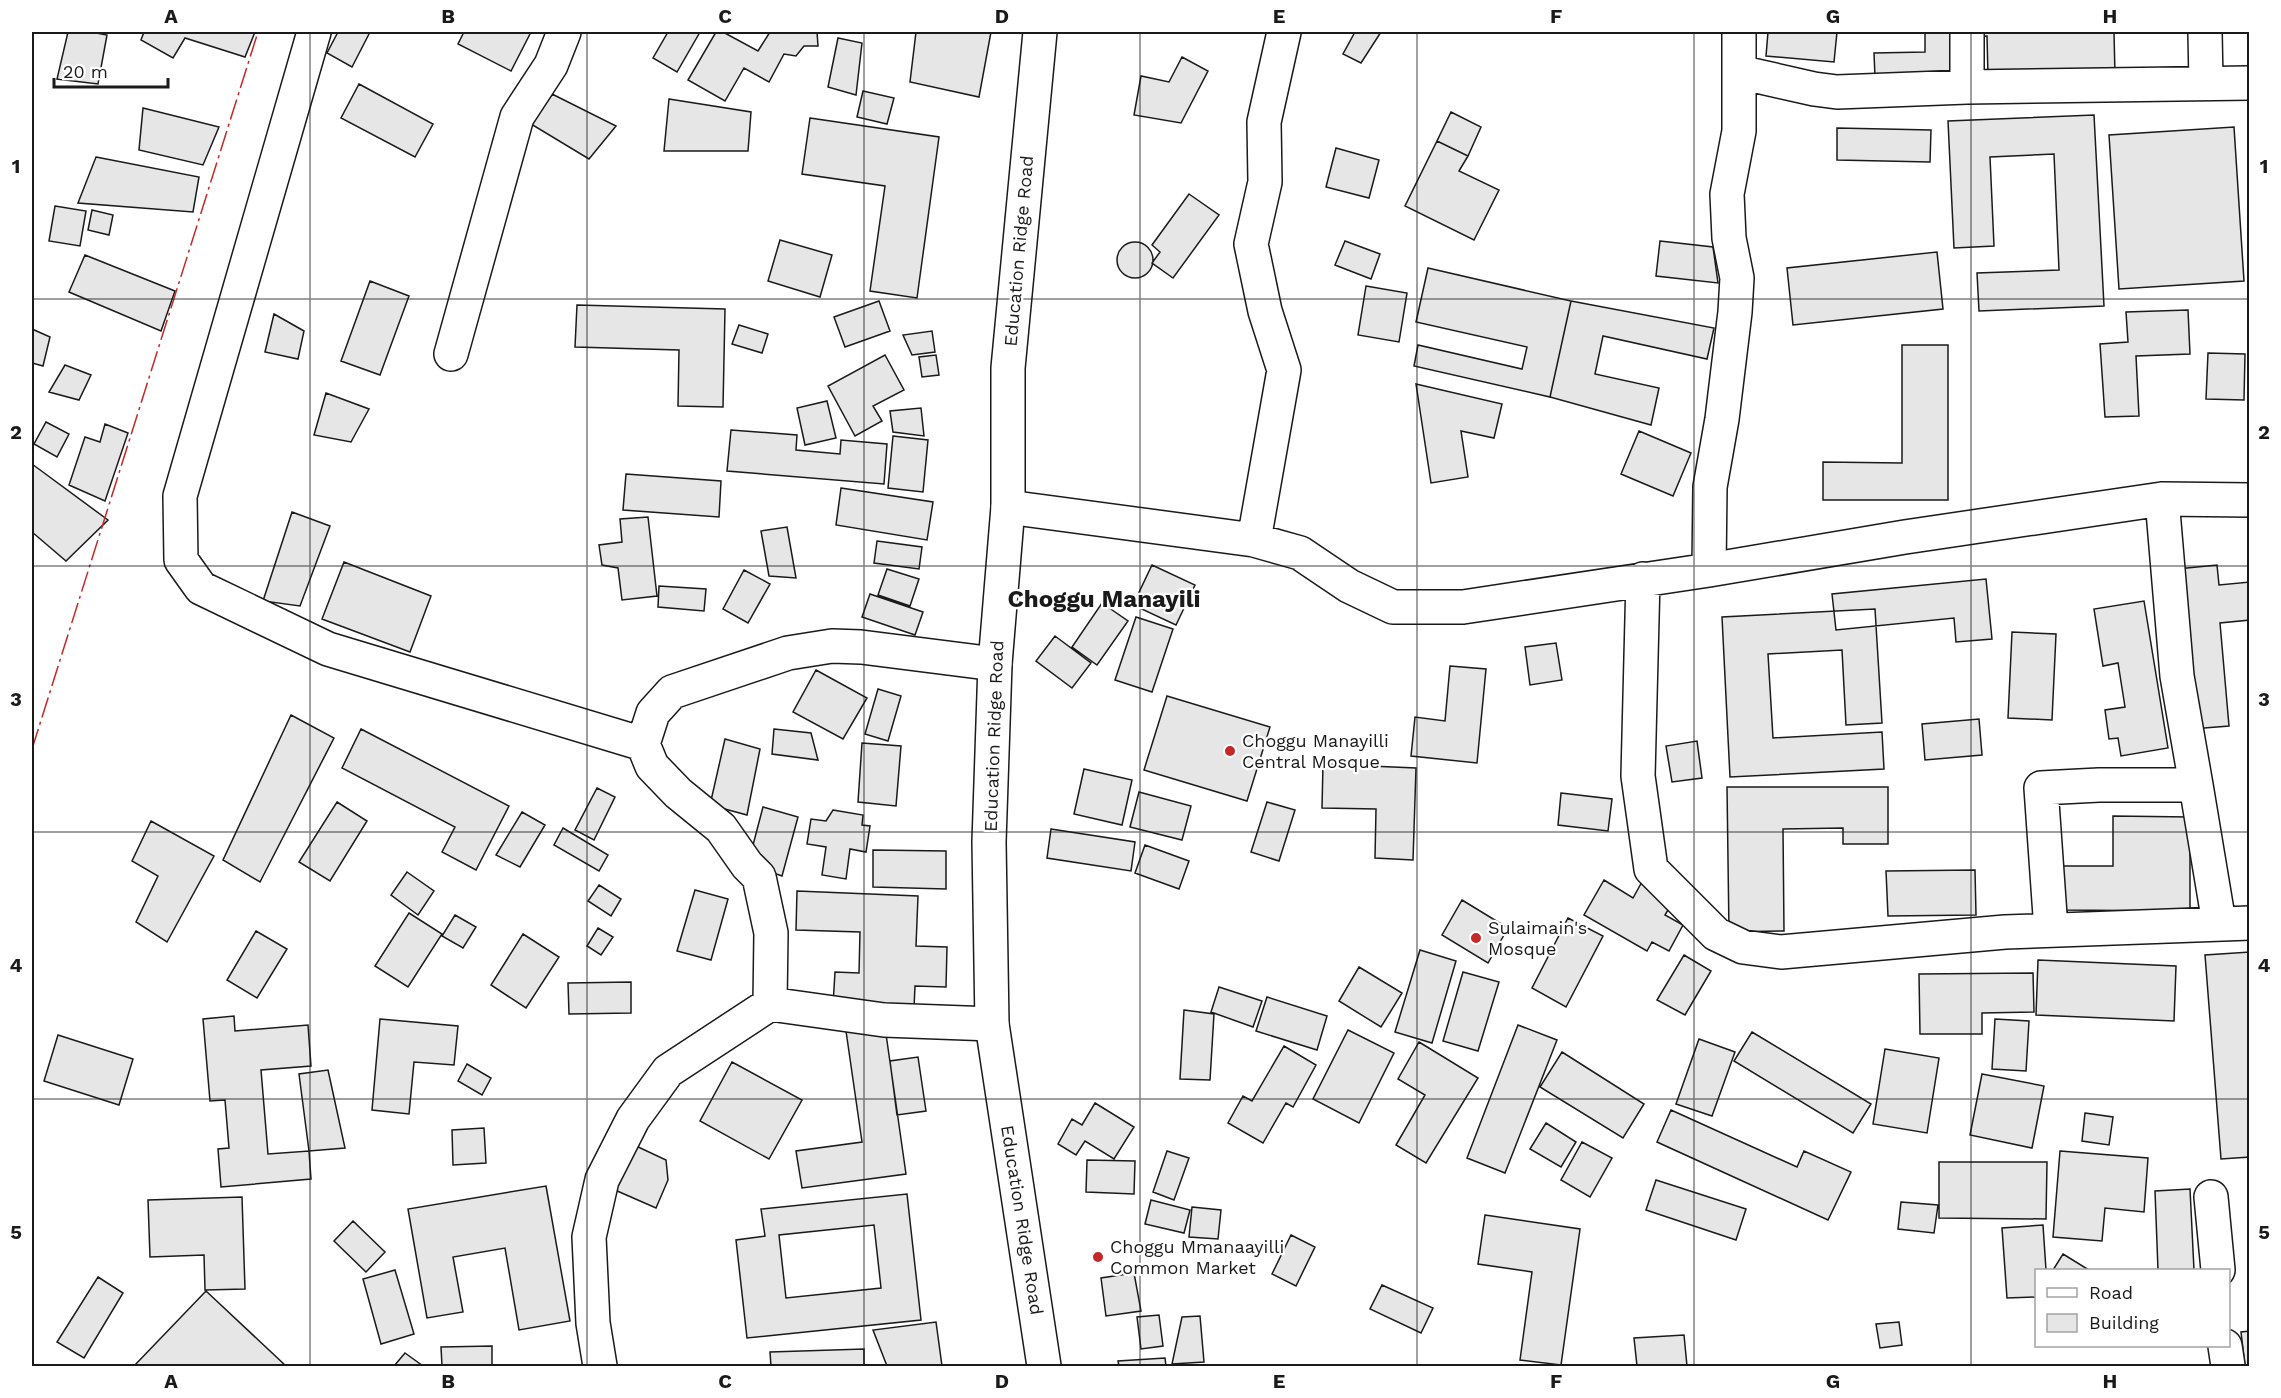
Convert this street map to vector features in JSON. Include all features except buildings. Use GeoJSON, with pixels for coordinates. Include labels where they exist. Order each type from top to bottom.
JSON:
{"type":"FeatureCollection","features":[{"type":"Feature","properties":{"kind":"street"},"geometry":{"type":"LineString","coordinates":[[314,32],[180,496],[181,560],[201,588],[328,649],[643,744]]}},
{"type":"Feature","properties":{"kind":"street"},"geometry":{"type":"LineString","coordinates":[[452,354],[517,117],[551,65],[564,32]]}},
{"type":"Feature","properties":{"kind":"street","name":"Education Ridge Road"},"geometry":{"type":"LineString","coordinates":[[1040,32],[1008,368],[1008,507],[995,664],[989,842],[992,1024],[1044,1366]]}},
{"type":"Feature","properties":{"kind":"street"},"geometry":{"type":"LineString","coordinates":[[1254,540],[1284,370],[1265,311],[1251,244],[1265,182],[1264,122],[1284,32]]}},
{"type":"Feature","properties":{"kind":"street"},"geometry":{"type":"LineString","coordinates":[[1709,570],[1710,487],[1722,419],[1737,278],[1729,238],[1727,194],[1739,131],[1739,32]]}},
{"type":"Feature","properties":{"kind":"street"},"geometry":{"type":"LineString","coordinates":[[1967,32],[1967,87]]}},
{"type":"Feature","properties":{"kind":"street"},"geometry":{"type":"LineString","coordinates":[[2205,32],[2206,83]]}},
{"type":"Feature","properties":{"kind":"street"},"geometry":{"type":"LineString","coordinates":[[1739,72],[1837,92],[1967,87],[2250,83]]}},
{"type":"Feature","properties":{"kind":"street"},"geometry":{"type":"LineString","coordinates":[[1008,507],[1254,540],[1300,553],[1349,586],[1393,607],[1463,607],[2162,499],[2250,500]]}},
{"type":"Feature","properties":{"kind":"street"},"geometry":{"type":"LineString","coordinates":[[1643,579],[1638,776],[1651,869],[1716,934],[1743,947],[1780,952],[2005,932],[2234,923],[2196,785],[2177,676],[2162,499]]}},
{"type":"Feature","properties":{"kind":"street"},"geometry":{"type":"LineString","coordinates":[[770,1004],[771,933],[759,877],[747,866],[721,828],[678,793],[652,766],[643,744],[653,713],[672,692],[788,653],[832,646],[861,647],[995,664]]}},
{"type":"Feature","properties":{"kind":"street"},"geometry":{"type":"LineString","coordinates":[[2051,930],[2041,788],[2099,785],[2196,785]]}},
{"type":"Feature","properties":{"kind":"street"},"geometry":{"type":"LineString","coordinates":[[600,1366],[592,1323],[589,1237],[602,1180],[633,1119],[668,1071],[770,1004],[884,1020],[992,1024]]}},
{"type":"Feature","properties":{"kind":"street"},"geometry":{"type":"LineString","coordinates":[[2211,1197],[2218,1269]]}},
{"type":"Feature","properties":{"kind":"street"},"geometry":{"type":"LineString","coordinates":[[2225,1347],[2228,1366]]}},
{"type":"Feature","properties":{"kind":"power"},"geometry":{"type":"LineString","coordinates":[[32,749],[258,32]]}},
{"type":"Feature","properties":{"kind":"place","name":"Choggu Manayilli Central Mosque"},"geometry":{"type":"Point","coordinates":[1230,751]}},
{"type":"Feature","properties":{"kind":"place","name":"Sulaimain's Mosque"},"geometry":{"type":"Point","coordinates":[1476,938]}},
{"type":"Feature","properties":{"kind":"place","name":"Choggu Mmanaayilli Common Market"},"geometry":{"type":"Point","coordinates":[1098,1257]}},
{"type":"Feature","properties":{"kind":"district","name":"Choggu Manayili"},"geometry":{"type":"Point","coordinates":[1104,599]}}]}
